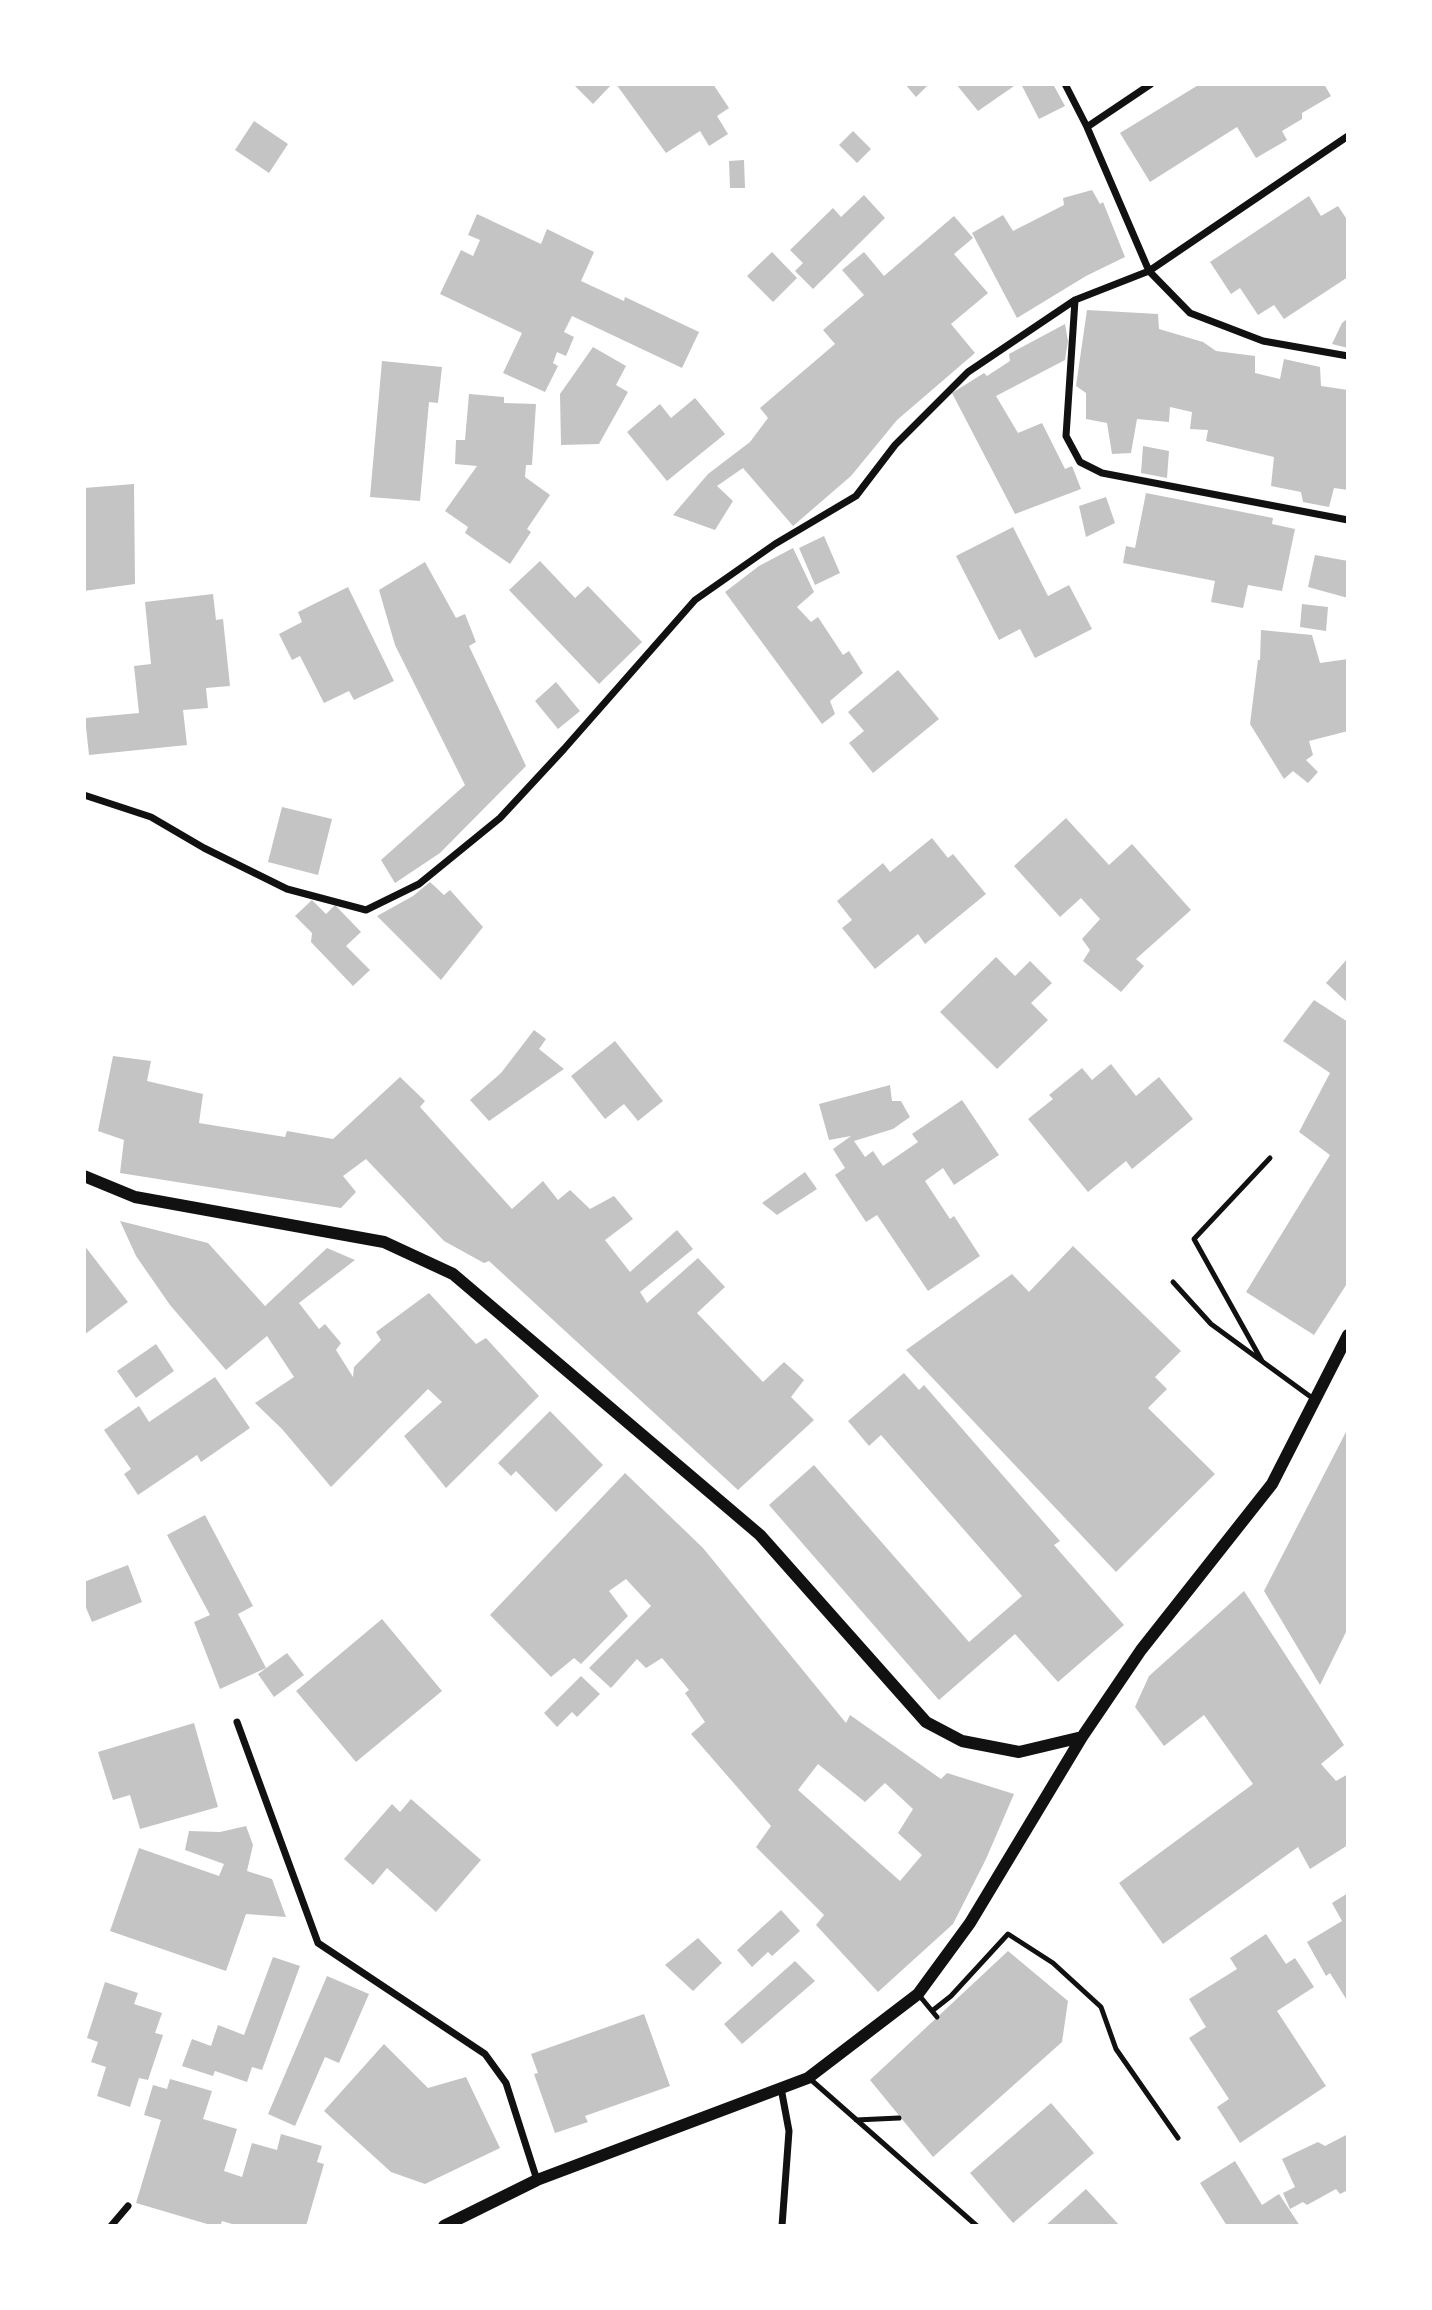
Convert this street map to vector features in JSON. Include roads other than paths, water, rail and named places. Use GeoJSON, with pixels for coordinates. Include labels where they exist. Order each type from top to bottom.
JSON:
{"type":"FeatureCollection","features":[{"type":"Feature","properties":{"kind":"street"},"geometry":{"type":"LineString","coordinates":[[1065,84],[1087,127],[1149,271],[1190,313],[1262,341],[1348,356]]}},
{"type":"Feature","properties":{"kind":"street"},"geometry":{"type":"LineString","coordinates":[[1087,127],[1151,84]]}},
{"type":"Feature","properties":{"kind":"street"},"geometry":{"type":"LineString","coordinates":[[84,795],[151,817],[204,848],[287,889],[366,910],[419,884],[500,818],[695,600],[775,544],[856,496],[895,445],[968,372],[1075,300],[1149,271],[1348,136]]}},
{"type":"Feature","properties":{"kind":"street"},"geometry":{"type":"LineString","coordinates":[[1075,300],[1066,436],[1080,462],[1102,473],[1348,520]]}},
{"type":"Feature","properties":{"kind":"street"},"geometry":{"type":"LineString","coordinates":[[84,1176],[135,1197],[384,1242],[453,1274],[760,1535],[926,1721],[962,1741],[1018,1752],[1082,1737]]}},
{"type":"Feature","properties":{"kind":"street"},"geometry":{"type":"LineString","coordinates":[[444,2226],[537,2180],[808,2078],[918,1994],[970,1923],[1082,1737],[1141,1650],[1272,1484],[1348,1335]]}},
{"type":"Feature","properties":{"kind":"street"},"geometry":{"type":"LineString","coordinates":[[237,1721],[318,1943],[485,2054],[506,2082],[537,2180]]}},
{"type":"Feature","properties":{"kind":"street"},"geometry":{"type":"LineString","coordinates":[[782,2088],[789,2132],[782,2226]]}},
{"type":"Feature","properties":{"kind":"street"},"geometry":{"type":"LineString","coordinates":[[111,2226],[128,2206]]}},
{"type":"Feature","properties":{"kind":"lane"},"geometry":{"type":"LineString","coordinates":[[1262,1361],[1194,1239],[1270,1157]]}},
{"type":"Feature","properties":{"kind":"lane"},"geometry":{"type":"LineString","coordinates":[[1174,1282],[1211,1324],[1315,1400]]}},
{"type":"Feature","properties":{"kind":"lane"},"geometry":{"type":"LineString","coordinates":[[932,2011],[951,1996],[1008,1934],[1053,1963],[1101,2007],[1116,2049],[1178,2138]]}},
{"type":"Feature","properties":{"kind":"lane"},"geometry":{"type":"LineString","coordinates":[[918,1994],[937,2017]]}},
{"type":"Feature","properties":{"kind":"lane"},"geometry":{"type":"LineString","coordinates":[[808,2078],[977,2226]]}},
{"type":"Feature","properties":{"kind":"lane"},"geometry":{"type":"LineString","coordinates":[[856,2120],[899,2118]]}}]}
